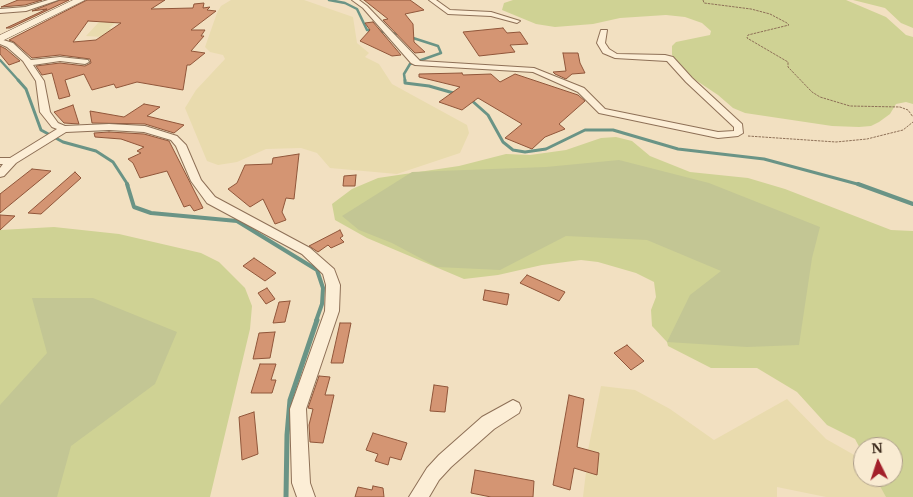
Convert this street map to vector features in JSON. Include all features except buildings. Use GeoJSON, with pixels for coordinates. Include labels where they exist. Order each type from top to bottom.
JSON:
{"type":"FeatureCollection","features":[{"type":"Feature","properties":{"kind":"street"},"geometry":{"type":"LineString","coordinates":[[0,11],[26,9],[55,0]]}},
{"type":"Feature","properties":{"kind":"street"},"geometry":{"type":"LineString","coordinates":[[0,40],[80,0]]}},
{"type":"Feature","properties":{"kind":"street"},"geometry":{"type":"LineString","coordinates":[[355,0],[365,8],[416,62],[534,70],[581,90],[602,111],[703,132],[735,134],[739,130],[736,123],[688,80],[670,59],[665,57],[615,56],[606,50],[601,43],[604,32]]}},
{"type":"Feature","properties":{"kind":"street"},"geometry":{"type":"LineString","coordinates":[[432,0],[448,12],[491,14],[517,21]]}},
{"type":"Feature","properties":{"kind":"street"},"geometry":{"type":"LineString","coordinates":[[0,40],[10,45],[27,60],[40,81],[45,112],[60,131]]}},
{"type":"Feature","properties":{"kind":"street"},"geometry":{"type":"LineString","coordinates":[[28,63],[60,59],[85,62]]}},
{"type":"Feature","properties":{"kind":"street"},"geometry":{"type":"LineString","coordinates":[[0,174],[12,161],[60,131],[129,128],[153,131],[174,138],[181,145],[196,181],[211,200],[306,251],[329,272],[333,285],[332,311],[298,409],[301,483],[306,497]]}},
{"type":"Feature","properties":{"kind":"street"},"geometry":{"type":"LineString","coordinates":[[0,161],[12,161]]}},
{"type":"Feature","properties":{"kind":"street"},"geometry":{"type":"LineString","coordinates":[[418,497],[433,474],[445,461],[488,423],[513,408]]}},
{"type":"Feature","properties":{"kind":"path"},"geometry":{"type":"LineString","coordinates":[[703,0],[704,3],[751,9],[770,14],[787,22],[789,25],[748,35],[747,38],[788,62],[788,67],[812,92],[820,97],[850,106],[900,107],[908,110],[913,117]]}},
{"type":"Feature","properties":{"kind":"path"},"geometry":{"type":"LineString","coordinates":[[735,134],[836,142],[867,139],[903,130],[913,122]]}},
{"type":"Feature","properties":{"kind":"shaded area"},"geometry":{"type":"Polygon","coordinates":[[[231,0],[304,0],[353,17],[357,43],[369,53],[365,57],[379,64],[392,84],[467,125],[469,133],[460,153],[397,174],[330,168],[317,153],[301,148],[266,149],[237,162],[218,165],[207,161],[185,108],[196,90],[225,59],[223,55],[210,52],[205,47],[217,13],[221,6],[231,0]]]}},
{"type":"Feature","properties":{"kind":"shaded area"},"geometry":{"type":"Polygon","coordinates":[[[114,13],[116,22],[109,28],[116,29],[103,37],[86,36],[98,23],[114,13]]]}},
{"type":"Feature","properties":{"kind":"shaded area"},"geometry":{"type":"Polygon","coordinates":[[[601,386],[635,390],[670,409],[714,440],[787,399],[826,439],[853,454],[853,487],[886,487],[890,497],[826,497],[777,487],[777,497],[583,497],[586,472],[597,474],[599,453],[588,450],[601,386]]]}},
{"type":"Feature","properties":{"kind":"green space"},"geometry":{"type":"Polygon","coordinates":[[[513,0],[846,0],[886,17],[906,35],[913,37],[913,104],[906,102],[896,104],[890,114],[879,122],[871,126],[859,127],[832,126],[745,113],[733,108],[694,79],[672,55],[672,46],[676,42],[710,35],[711,31],[702,23],[685,17],[666,15],[620,18],[593,24],[555,27],[536,24],[502,10],[504,3],[513,0]]]}},
{"type":"Feature","properties":{"kind":"green space"},"geometry":{"type":"Polygon","coordinates":[[[853,0],[913,0],[913,28],[901,23],[885,8],[853,0]]]}},
{"type":"Feature","properties":{"kind":"green space"},"geometry":{"type":"Polygon","coordinates":[[[616,137],[632,141],[650,156],[690,172],[748,178],[785,189],[891,230],[913,231],[913,497],[886,497],[880,487],[903,487],[903,437],[853,438],[827,425],[797,392],[757,368],[711,368],[668,346],[667,342],[652,326],[651,310],[656,297],[654,282],[636,273],[598,262],[581,260],[542,265],[498,275],[464,279],[367,238],[335,220],[332,204],[352,189],[378,178],[459,166],[506,154],[530,155],[566,150],[601,138],[616,137]]]}},
{"type":"Feature","properties":{"kind":"green space"},"geometry":{"type":"Polygon","coordinates":[[[619,160],[709,183],[820,227],[812,258],[799,345],[747,347],[667,342],[690,295],[721,271],[647,240],[566,236],[500,270],[437,267],[392,243],[359,230],[342,216],[412,172],[546,167],[619,160]]]}},
{"type":"Feature","properties":{"kind":"green space"},"geometry":{"type":"Polygon","coordinates":[[[54,227],[119,234],[201,253],[219,262],[245,288],[252,306],[250,329],[210,497],[0,497],[0,230],[54,227]]]}},
{"type":"Feature","properties":{"kind":"green space"},"geometry":{"type":"Polygon","coordinates":[[[32,298],[93,298],[177,332],[155,384],[71,446],[57,497],[0,497],[0,405],[47,353],[32,298]]]}},
{"type":"Feature","properties":{"kind":"waterway"},"geometry":{"type":"LineString","coordinates":[[329,0],[345,3],[357,9],[367,30],[399,34]]}},
{"type":"Feature","properties":{"kind":"waterway"},"geometry":{"type":"LineString","coordinates":[[405,81],[404,74],[410,64],[441,53],[438,46],[410,37]]}},
{"type":"Feature","properties":{"kind":"waterway"},"geometry":{"type":"LineString","coordinates":[[0,60],[19,81]]}},
{"type":"Feature","properties":{"kind":"waterway"},"geometry":{"type":"LineString","coordinates":[[18,80],[26,89],[41,130],[63,142],[96,151],[113,162],[128,185]]}},
{"type":"Feature","properties":{"kind":"waterway"},"geometry":{"type":"LineString","coordinates":[[405,81],[405,83],[429,86],[457,94]]}},
{"type":"Feature","properties":{"kind":"waterway"},"geometry":{"type":"LineString","coordinates":[[470,99],[488,115],[503,142],[513,150],[525,152],[546,149],[585,130],[613,130],[678,149],[764,159],[860,185]]}},
{"type":"Feature","properties":{"kind":"waterway"},"geometry":{"type":"LineString","coordinates":[[127,184],[134,207],[151,213],[237,221],[317,270],[323,288],[322,304],[316,321]]}},
{"type":"Feature","properties":{"kind":"waterway"},"geometry":{"type":"LineString","coordinates":[[860,185],[913,204]]}},
{"type":"Feature","properties":{"kind":"waterway"},"geometry":{"type":"LineString","coordinates":[[286,497],[287,435],[290,400],[317,320]]}}]}
